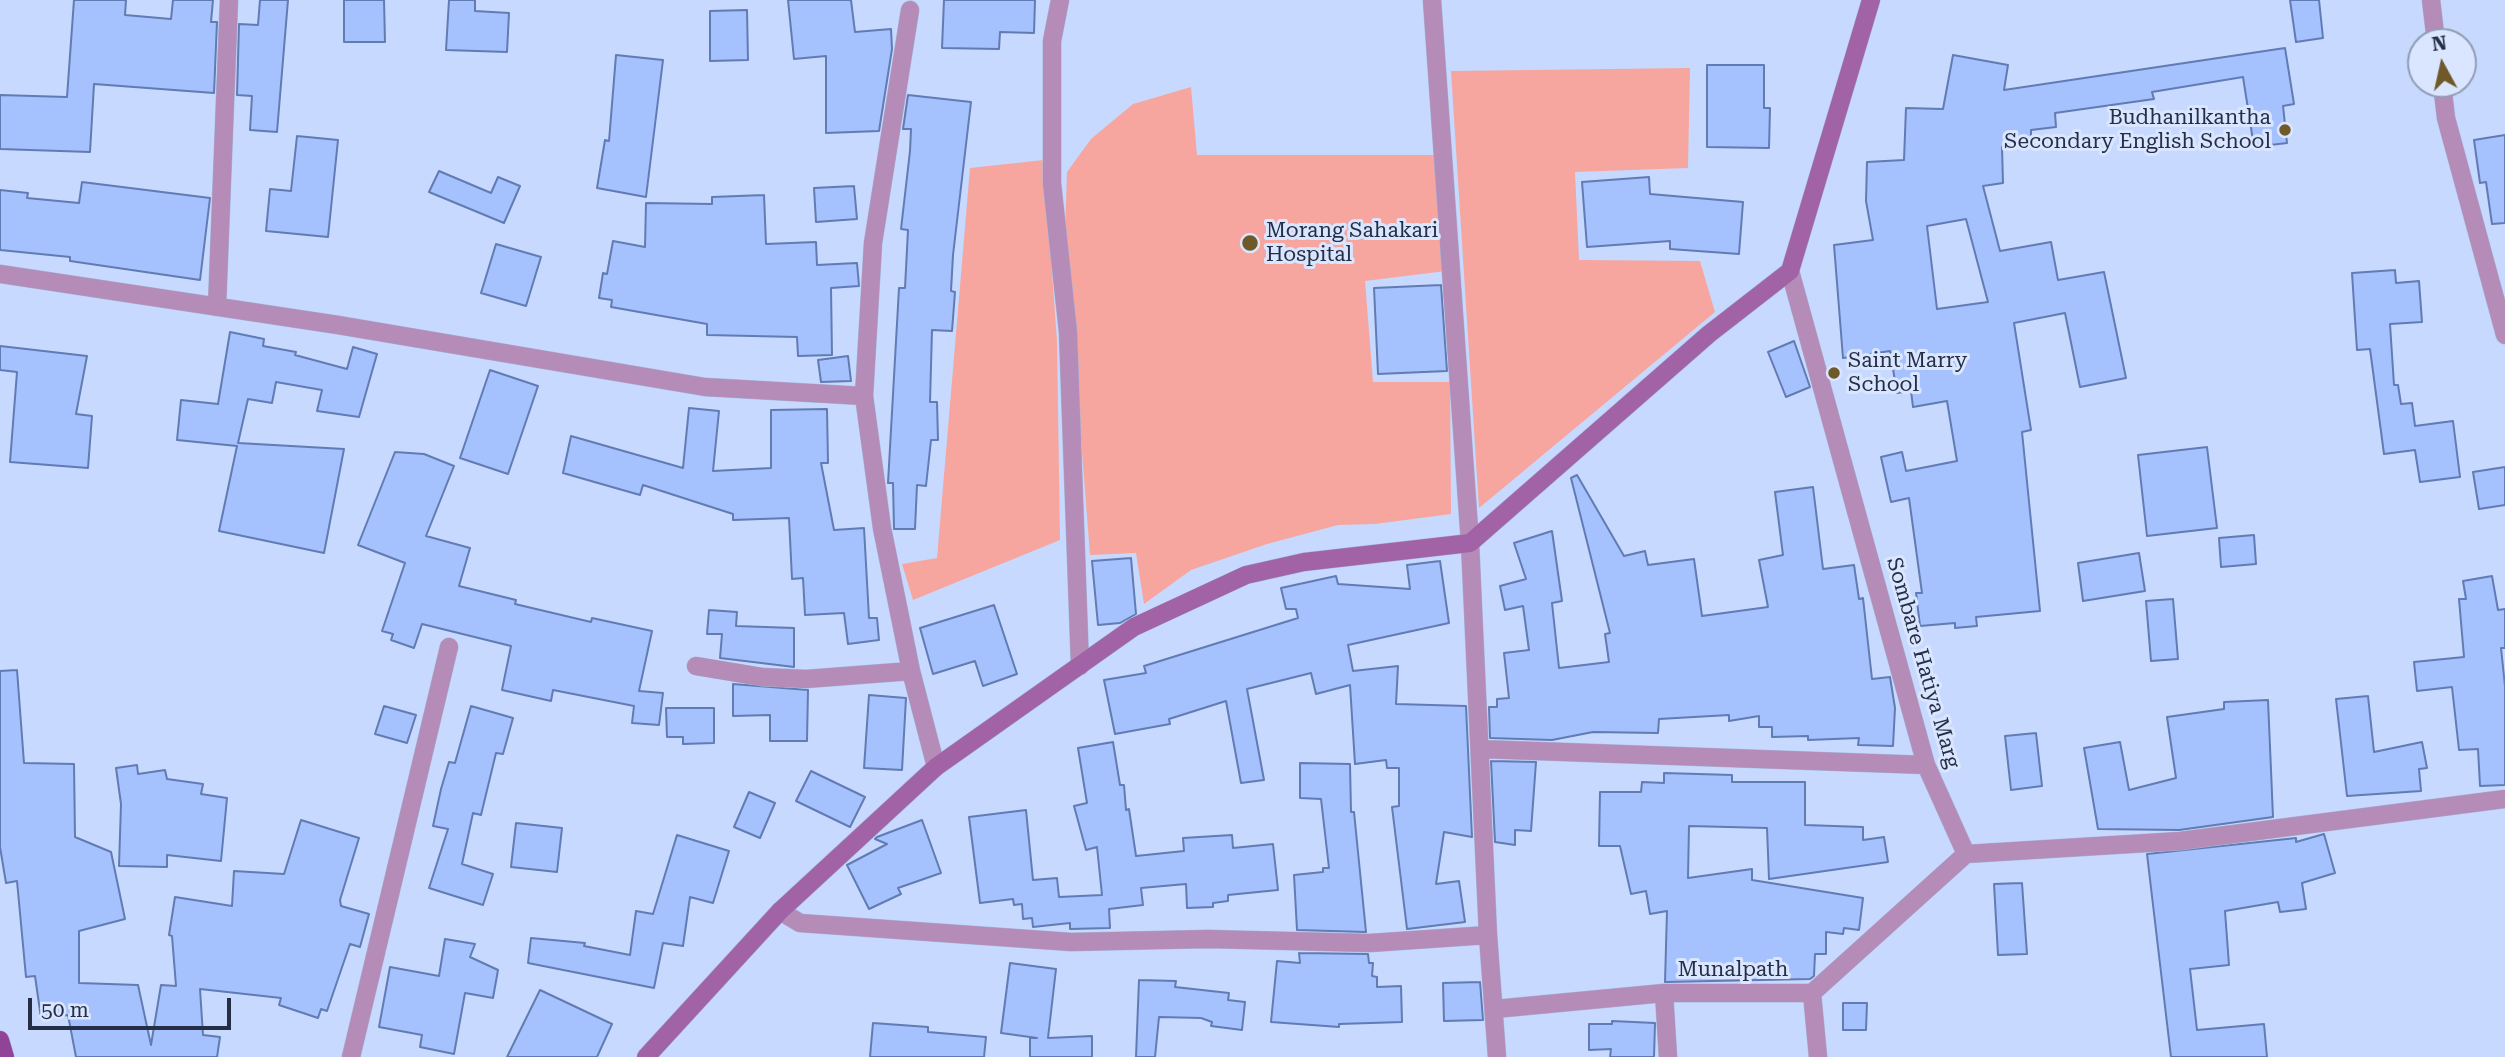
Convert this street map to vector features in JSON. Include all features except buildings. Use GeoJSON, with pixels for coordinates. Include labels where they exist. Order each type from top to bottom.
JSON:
{"type":"FeatureCollection","features":[{"type":"Feature","properties":{"kind":"main road"},"geometry":{"type":"LineString","coordinates":[[0,1040],[5,1057]]}},
{"type":"Feature","properties":{"kind":"street"},"geometry":{"type":"LineString","coordinates":[[217,306],[229,0]]}},
{"type":"Feature","properties":{"kind":"street"},"geometry":{"type":"LineString","coordinates":[[1060,0],[1052,41],[1052,183],[1068,332],[1080,666]]}},
{"type":"Feature","properties":{"kind":"street"},"geometry":{"type":"LineString","coordinates":[[1432,0],[1470,543],[1488,935],[1497,1057]]}},
{"type":"Feature","properties":{"kind":"street"},"geometry":{"type":"LineString","coordinates":[[646,1057],[780,911],[936,767],[1134,627],[1246,575],[1304,562],[1470,543],[1709,334],[1790,271],[1871,0]]}},
{"type":"Feature","properties":{"kind":"street"},"geometry":{"type":"LineString","coordinates":[[2431,0],[2434,28]]}},
{"type":"Feature","properties":{"kind":"street"},"geometry":{"type":"LineString","coordinates":[[910,10],[873,243],[864,396],[882,528],[911,671],[936,767]]}},
{"type":"Feature","properties":{"kind":"street"},"geometry":{"type":"LineString","coordinates":[[2444,98],[2446,118],[2505,335]]}},
{"type":"Feature","properties":{"kind":"street","name":"Sombare Hatiya Marg"},"geometry":{"type":"LineString","coordinates":[[1790,271],[1926,765],[1966,854]]}},
{"type":"Feature","properties":{"kind":"street"},"geometry":{"type":"LineString","coordinates":[[0,275],[217,306],[705,387],[864,396]]}},
{"type":"Feature","properties":{"kind":"street"},"geometry":{"type":"LineString","coordinates":[[351,1057],[449,647]]}},
{"type":"Feature","properties":{"kind":"street"},"geometry":{"type":"LineString","coordinates":[[696,666],[762,677],[806,680],[911,671]]}},
{"type":"Feature","properties":{"kind":"street"},"geometry":{"type":"LineString","coordinates":[[1480,749],[1926,765]]}},
{"type":"Feature","properties":{"kind":"street"},"geometry":{"type":"LineString","coordinates":[[1966,854],[2180,841],[2505,799]]}},
{"type":"Feature","properties":{"kind":"street","name":"Munalpath"},"geometry":{"type":"LineString","coordinates":[[1495,1009],[1664,993],[1812,992],[1966,854]]}},
{"type":"Feature","properties":{"kind":"street"},"geometry":{"type":"LineString","coordinates":[[780,911],[800,923],[1070,942],[1208,939],[1370,943],[1488,935]]}},
{"type":"Feature","properties":{"kind":"street"},"geometry":{"type":"LineString","coordinates":[[1812,992],[1818,1057]]}},
{"type":"Feature","properties":{"kind":"street"},"geometry":{"type":"LineString","coordinates":[[1664,993],[1668,1057]]}},
{"type":"Feature","properties":{"kind":"shaded area"},"geometry":{"type":"Polygon","coordinates":[[[1690,68],[1688,168],[1575,172],[1579,260],[1700,261],[1715,312],[1479,508],[1451,71],[1690,68]]]}},
{"type":"Feature","properties":{"kind":"shaded area"},"geometry":{"type":"Polygon","coordinates":[[[1191,87],[1197,155],[1440,155],[1446,271],[1365,281],[1373,382],[1450,382],[1451,514],[1375,524],[1338,525],[1267,544],[1191,570],[1144,604],[1136,553],[1090,555],[1065,233],[1067,172],[1091,139],[1133,104],[1191,87]]]}},
{"type":"Feature","properties":{"kind":"shaded area"},"geometry":{"type":"Polygon","coordinates":[[[1044,160],[1057,341],[1060,540],[913,600],[902,564],[937,558],[970,168],[1044,160]]]}},
{"type":"Feature","properties":{"kind":"place","name":"Budhanilkantha Secondary English School"},"geometry":{"type":"Point","coordinates":[2285,130]}},
{"type":"Feature","properties":{"kind":"place","name":"Morang Sahakari Hospital"},"geometry":{"type":"Point","coordinates":[1250,243]}},
{"type":"Feature","properties":{"kind":"place","name":"Saint Marry School"},"geometry":{"type":"Point","coordinates":[1834,373]}}]}
